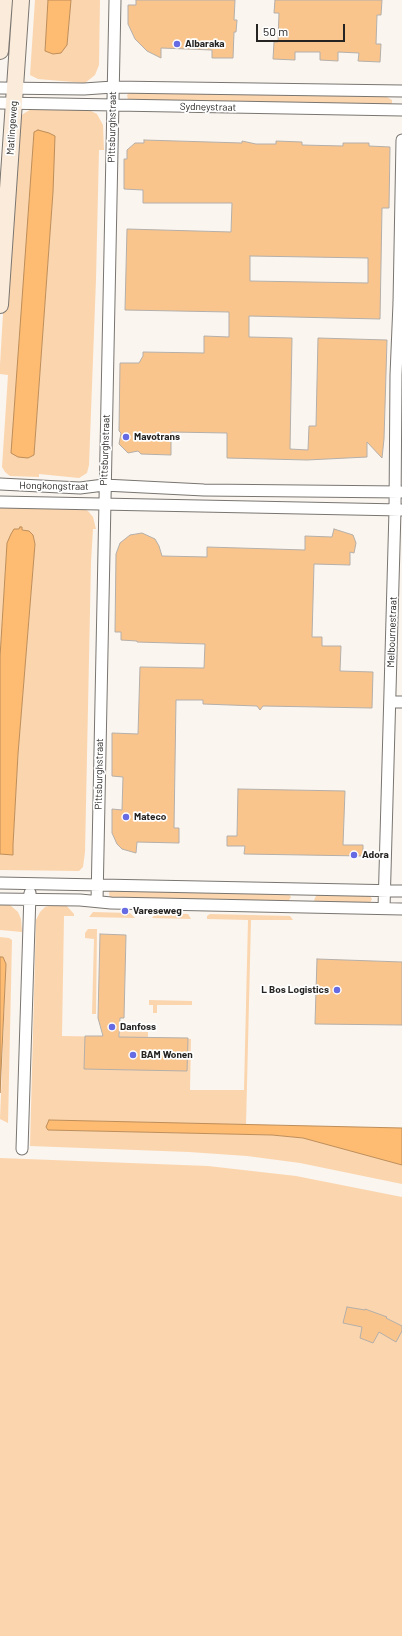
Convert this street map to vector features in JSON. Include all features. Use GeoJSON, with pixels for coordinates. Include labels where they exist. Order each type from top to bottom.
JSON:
{"type":"FeatureCollection","features":[{"type":"Feature","properties":{"kind":"main road"},"geometry":{"type":"LineString","coordinates":[[0,51],[4,0]]}},
{"type":"Feature","properties":{"kind":"main road","name":"Matlingeweg"},"geometry":{"type":"LineString","coordinates":[[0,305],[7,96],[21,0]]}},
{"type":"Feature","properties":{"kind":"street","name":"Pittsburghstraat"},"geometry":{"type":"LineString","coordinates":[[97,901],[104,485],[115,0]]}},
{"type":"Feature","properties":{"kind":"street","name":"Sydneystraat"},"geometry":{"type":"LineString","coordinates":[[7,96],[113,87],[402,92]]}},
{"type":"Feature","properties":{"kind":"street","name":"Sydneystraat"},"geometry":{"type":"LineString","coordinates":[[7,96],[113,106],[402,110]]}},
{"type":"Feature","properties":{"kind":"street","name":"Melbournestraat"},"geometry":{"type":"LineString","coordinates":[[384,908],[390,702],[399,510],[396,375],[401,303],[402,140]]}},
{"type":"Feature","properties":{"kind":"street","name":"Hongkongstraat"},"geometry":{"type":"LineString","coordinates":[[0,484],[80,488],[104,485],[204,490],[399,492]]}},
{"type":"Feature","properties":{"kind":"street"},"geometry":{"type":"LineString","coordinates":[[203,506],[204,490]]}},
{"type":"Feature","properties":{"kind":"street","name":"Hongkongstraat"},"geometry":{"type":"LineString","coordinates":[[0,502],[399,510]]}},
{"type":"Feature","properties":{"kind":"street"},"geometry":{"type":"LineString","coordinates":[[390,702],[402,702]]}},
{"type":"Feature","properties":{"kind":"street"},"geometry":{"type":"LineString","coordinates":[[0,883],[97,886],[112,884],[402,891]]}},
{"type":"Feature","properties":{"kind":"street"},"geometry":{"type":"LineString","coordinates":[[22,1149],[31,884]]}},
{"type":"Feature","properties":{"kind":"street"},"geometry":{"type":"LineString","coordinates":[[0,899],[97,901],[111,903],[402,909]]}},
{"type":"Feature","properties":{"kind":"shaded area"},"geometry":{"type":"Polygon","coordinates":[[[35,0],[48,0],[45,51],[53,54],[67,45],[71,0],[100,0],[99,65],[95,75],[85,83],[38,79],[30,75],[35,0]]]}},
{"type":"Feature","properties":{"kind":"shaded area"},"geometry":{"type":"Polygon","coordinates":[[[48,0],[71,0],[67,45],[61,53],[53,54],[45,51],[48,0]]]}},
{"type":"Feature","properties":{"kind":"shaded area"},"geometry":{"type":"Polygon","coordinates":[[[131,92],[387,97],[392,100],[392,103],[390,106],[128,100],[127,95],[131,92]]]}},
{"type":"Feature","properties":{"kind":"shaded area"},"geometry":{"type":"Polygon","coordinates":[[[33,108],[89,110],[97,114],[103,125],[104,150],[99,150],[89,465],[87,473],[79,478],[39,474],[39,477],[10,476],[2,467],[8,375],[0,374],[0,365],[11,177],[19,119],[23,114],[33,108]],[[34,132],[28,227],[28,458],[34,455],[53,192],[34,132]]]}},
{"type":"Feature","properties":{"kind":"shaded area"},"geometry":{"type":"Polygon","coordinates":[[[38,130],[55,136],[53,192],[34,455],[28,458],[18,457],[11,453],[34,132],[38,130]]]}},
{"type":"Feature","properties":{"kind":"shaded area"},"geometry":{"type":"Polygon","coordinates":[[[2,506],[80,507],[88,511],[93,517],[96,529],[93,529],[91,562],[85,852],[83,867],[79,871],[0,870],[0,854],[13,855],[18,754],[35,544],[33,535],[29,531],[22,530],[22,528],[7,543],[0,657],[0,508],[2,506]]]}},
{"type":"Feature","properties":{"kind":"shaded area"},"geometry":{"type":"Polygon","coordinates":[[[22,527],[22,530],[29,531],[33,535],[35,544],[18,754],[13,855],[0,854],[0,657],[7,543],[14,529],[19,529],[22,527]]]}},
{"type":"Feature","properties":{"kind":"shaded area"},"geometry":{"type":"Polygon","coordinates":[[[111,889],[288,893],[291,897],[288,902],[110,898],[109,893],[111,889]]]}},
{"type":"Feature","properties":{"kind":"shaded area"},"geometry":{"type":"Polygon","coordinates":[[[317,894],[370,896],[372,899],[370,903],[317,903],[314,900],[317,894]]]}},
{"type":"Feature","properties":{"kind":"shaded area"},"geometry":{"type":"Polygon","coordinates":[[[0,903],[10,905],[18,912],[21,919],[22,932],[0,930],[0,903]]]}},
{"type":"Feature","properties":{"kind":"shaded area"},"geometry":{"type":"Polygon","coordinates":[[[65,904],[74,916],[64,916],[62,1036],[120,1037],[120,1028],[125,1028],[125,1031],[148,1032],[148,1038],[191,1039],[190,1090],[244,1090],[248,920],[207,919],[207,916],[210,914],[290,916],[293,920],[251,920],[246,1125],[49,1120],[48,1130],[272,1135],[303,1138],[402,1165],[402,1184],[300,1163],[247,1156],[189,1152],[30,1146],[36,920],[40,912],[45,907],[65,904]]]}},
{"type":"Feature","properties":{"kind":"shaded area"},"geometry":{"type":"Polygon","coordinates":[[[93,912],[130,913],[135,918],[89,917],[93,912]]]}},
{"type":"Feature","properties":{"kind":"shaded area"},"geometry":{"type":"Polygon","coordinates":[[[156,913],[188,914],[191,919],[152,918],[156,913]]]}},
{"type":"Feature","properties":{"kind":"shaded area"},"geometry":{"type":"Polygon","coordinates":[[[88,929],[97,929],[96,1014],[92,1014],[94,939],[85,938],[85,933],[88,929]]]}},
{"type":"Feature","properties":{"kind":"shaded area"},"geometry":{"type":"Polygon","coordinates":[[[0,937],[9,938],[12,940],[8,1123],[0,1119],[6,964],[3,957],[0,957],[0,937]]]}},
{"type":"Feature","properties":{"kind":"shaded area"},"geometry":{"type":"Polygon","coordinates":[[[0,957],[3,957],[6,964],[0,1093],[0,957]]]}},
{"type":"Feature","properties":{"kind":"shaded area"},"geometry":{"type":"Polygon","coordinates":[[[149,1000],[192,1001],[192,1005],[157,1005],[157,1013],[153,1013],[153,1005],[149,1005],[149,1000]]]}},
{"type":"Feature","properties":{"kind":"shaded area"},"geometry":{"type":"Polygon","coordinates":[[[49,1120],[402,1128],[402,1165],[303,1138],[272,1135],[48,1130],[46,1127],[49,1120]]]}},
{"type":"Feature","properties":{"kind":"shaded area"},"geometry":{"type":"Polygon","coordinates":[[[0,1158],[208,1166],[296,1176],[402,1197],[402,1636],[0,1636],[0,1158]]]}},
{"type":"Feature","properties":{"kind":"building"},"geometry":{"type":"Polygon","coordinates":[[[136,0],[235,0],[234,20],[237,20],[236,32],[234,32],[233,58],[212,58],[212,50],[161,48],[161,58],[147,51],[135,39],[128,24],[128,5],[136,5],[136,0]]]}},
{"type":"Feature","properties":{"kind":"building"},"geometry":{"type":"Polygon","coordinates":[[[275,0],[382,0],[381,15],[377,15],[376,44],[381,44],[380,62],[358,61],[359,53],[338,52],[338,61],[320,60],[320,52],[295,52],[295,60],[273,59],[274,42],[278,42],[279,13],[274,13],[275,0]]]}},
{"type":"Feature","properties":{"kind":"building"},"geometry":{"type":"Polygon","coordinates":[[[144,140],[242,143],[242,141],[256,144],[276,144],[276,141],[302,142],[302,145],[343,146],[343,143],[369,143],[369,146],[390,147],[389,208],[382,208],[380,319],[249,316],[249,337],[292,338],[290,449],[308,450],[309,426],[316,426],[318,338],[387,340],[382,458],[367,442],[367,457],[307,460],[227,458],[227,433],[171,432],[171,455],[141,454],[138,451],[128,453],[119,444],[121,433],[119,431],[120,363],[139,363],[143,356],[143,352],[204,353],[204,336],[229,337],[229,312],[125,310],[127,229],[231,232],[232,203],[143,203],[143,190],[124,189],[124,159],[127,159],[127,150],[135,143],[144,143],[144,140]],[[250,256],[250,281],[368,283],[368,258],[250,256]]]}},
{"type":"Feature","properties":{"kind":"building"},"geometry":{"type":"Polygon","coordinates":[[[334,529],[353,535],[356,543],[354,553],[350,552],[350,565],[314,564],[312,637],[322,637],[322,646],[341,646],[340,671],[373,672],[372,708],[263,706],[260,710],[257,706],[203,704],[203,700],[176,700],[174,828],[179,828],[179,843],[137,842],[136,853],[122,849],[117,844],[112,833],[112,809],[122,810],[123,777],[112,776],[112,733],[138,734],[140,667],[204,668],[205,644],[137,642],[121,640],[121,632],[115,632],[116,554],[120,543],[130,535],[142,533],[155,539],[162,556],[207,557],[207,547],[305,550],[305,536],[332,537],[334,529]]]}},
{"type":"Feature","properties":{"kind":"building"},"geometry":{"type":"Polygon","coordinates":[[[238,789],[345,791],[343,845],[363,845],[363,856],[244,854],[245,846],[227,846],[227,836],[237,836],[238,789]]]}},
{"type":"Feature","properties":{"kind":"building"},"geometry":{"type":"Polygon","coordinates":[[[100,934],[126,935],[124,1018],[120,1018],[119,1037],[188,1038],[187,1071],[84,1069],[85,1036],[103,1036],[98,1018],[100,934]]]}},
{"type":"Feature","properties":{"kind":"building"},"geometry":{"type":"Polygon","coordinates":[[[317,959],[402,962],[402,1025],[315,1024],[317,959]]]}},
{"type":"Feature","properties":{"kind":"building"},"geometry":{"type":"Polygon","coordinates":[[[347,1307],[365,1309],[387,1317],[386,1318],[402,1326],[402,1331],[396,1342],[379,1332],[373,1343],[360,1338],[362,1327],[343,1323],[347,1307]]]}},
{"type":"Feature","properties":{"kind":"place","name":"Albaraka"},"geometry":{"type":"Point","coordinates":[177,44]}},
{"type":"Feature","properties":{"kind":"place","name":"Mavotrans"},"geometry":{"type":"Point","coordinates":[126,437]}},
{"type":"Feature","properties":{"kind":"place","name":"Mateco"},"geometry":{"type":"Point","coordinates":[126,817]}},
{"type":"Feature","properties":{"kind":"place","name":"Adora"},"geometry":{"type":"Point","coordinates":[354,855]}},
{"type":"Feature","properties":{"kind":"place","name":"Vareseweg"},"geometry":{"type":"Point","coordinates":[125,911]}},
{"type":"Feature","properties":{"kind":"place","name":"L Bos Logistics"},"geometry":{"type":"Point","coordinates":[337,990]}},
{"type":"Feature","properties":{"kind":"place","name":"Danfoss"},"geometry":{"type":"Point","coordinates":[112,1027]}},
{"type":"Feature","properties":{"kind":"place","name":"BAM Wonen"},"geometry":{"type":"Point","coordinates":[133,1055]}}]}
